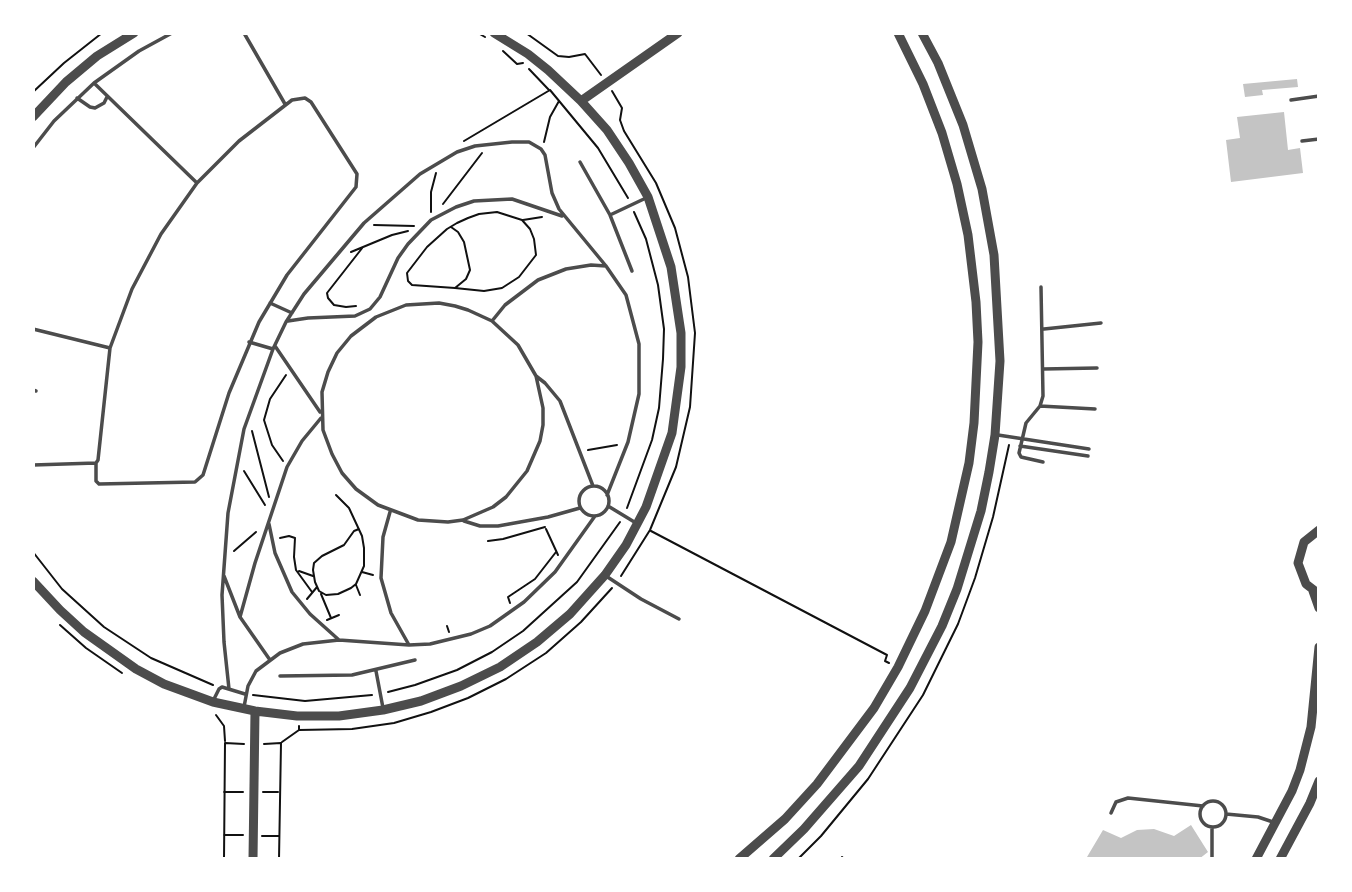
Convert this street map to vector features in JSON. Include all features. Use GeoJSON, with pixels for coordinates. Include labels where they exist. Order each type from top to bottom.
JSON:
{"type":"FeatureCollection","features":[{"type":"Feature","properties":{"kind":"street"},"geometry":{"type":"LineString","coordinates":[[33,117],[66,82],[97,57],[134,33]]}},
{"type":"Feature","properties":{"kind":"street"},"geometry":{"type":"LineString","coordinates":[[33,581],[68,618],[109,652],[164,684],[213,702],[244,709],[297,716],[339,716],[421,701],[461,687],[500,667],[537,642],[570,614],[605,575],[637,524],[663,466],[672,433],[681,367],[681,333],[671,267],[648,197],[614,139],[569,89],[528,54],[494,33]]}},
{"type":"Feature","properties":{"kind":"street"},"geometry":{"type":"LineString","coordinates":[[581,101],[678,33]]}},
{"type":"Feature","properties":{"kind":"street"},"geometry":{"type":"LineString","coordinates":[[739,859],[785,819],[817,784],[874,708],[898,667],[936,581],[951,542],[961,503],[974,423],[978,342],[972,262],[957,184],[933,109],[898,33]]}},
{"type":"Feature","properties":{"kind":"street"},"geometry":{"type":"LineString","coordinates":[[772,859],[841,788],[883,732],[910,688],[942,626],[970,550],[986,485],[995,435],[1000,373],[1000,326],[989,222],[964,125],[922,33]]}},
{"type":"Feature","properties":{"kind":"street"},"geometry":{"type":"LineString","coordinates":[[1319,530],[1304,542],[1298,563],[1300,574],[1316,593],[1319,608]]}},
{"type":"Feature","properties":{"kind":"street"},"geometry":{"type":"LineString","coordinates":[[1256,859],[1292,791],[1306,749],[1311,727],[1319,647]]}},
{"type":"Feature","properties":{"kind":"street"},"geometry":{"type":"LineString","coordinates":[[253,859],[255,711]]}},
{"type":"Feature","properties":{"kind":"street"},"geometry":{"type":"LineString","coordinates":[[1280,859],[1319,781]]}},
{"type":"Feature","properties":{"kind":"lane"},"geometry":{"type":"LineString","coordinates":[[33,148],[77,98],[94,83],[139,51],[172,33]]}},
{"type":"Feature","properties":{"kind":"lane"},"geometry":{"type":"LineString","coordinates":[[244,33],[286,105]]}},
{"type":"Feature","properties":{"kind":"lane"},"geometry":{"type":"LineString","coordinates":[[94,83],[197,183]]}},
{"type":"Feature","properties":{"kind":"lane"},"geometry":{"type":"LineString","coordinates":[[1292,100],[1319,96]]}},
{"type":"Feature","properties":{"kind":"lane"},"geometry":{"type":"LineString","coordinates":[[77,98],[95,108],[107,97]]}},
{"type":"Feature","properties":{"kind":"lane"},"geometry":{"type":"LineString","coordinates":[[298,98],[311,102],[354,169],[358,181],[353,192],[300,258],[270,303],[249,342],[201,479],[195,482],[99,484],[96,481],[96,463],[100,455],[103,400],[110,348],[145,261],[197,183],[239,141],[298,98]]}},
{"type":"Feature","properties":{"kind":"lane"},"geometry":{"type":"LineString","coordinates":[[1303,141],[1319,139]]}},
{"type":"Feature","properties":{"kind":"lane"},"geometry":{"type":"LineString","coordinates":[[229,689],[224,642],[223,572],[228,513],[237,457],[250,410],[274,347],[292,313],[331,260],[360,228],[400,189],[440,160],[457,152],[490,144],[529,142],[541,149],[545,155],[552,193],[564,217],[606,265],[626,295],[639,344],[639,394],[628,442],[607,495]]}},
{"type":"Feature","properties":{"kind":"lane"},"geometry":{"type":"LineString","coordinates":[[580,162],[610,215],[632,271]]}},
{"type":"Feature","properties":{"kind":"lane"},"geometry":{"type":"LineString","coordinates":[[610,215],[648,197]]}},
{"type":"Feature","properties":{"kind":"lane"},"geometry":{"type":"LineString","coordinates":[[286,322],[355,316],[370,309],[378,301],[398,258],[421,229],[439,215],[465,204],[512,198],[564,217]]}},
{"type":"Feature","properties":{"kind":"lane"},"geometry":{"type":"LineString","coordinates":[[492,321],[505,305],[538,280],[566,269],[606,265]]}},
{"type":"Feature","properties":{"kind":"lane"},"geometry":{"type":"LineString","coordinates":[[1041,287],[1043,369],[1040,406],[1026,423],[1019,453],[1021,457],[1043,462]]}},
{"type":"Feature","properties":{"kind":"lane"},"geometry":{"type":"LineString","coordinates":[[270,303],[292,313]]}},
{"type":"Feature","properties":{"kind":"lane"},"geometry":{"type":"LineString","coordinates":[[463,520],[493,507],[506,497],[527,471],[540,441],[543,425],[543,408],[536,376],[518,345],[492,321],[454,306],[431,303],[407,306],[376,317],[363,326],[337,353],[328,372],[322,392],[321,416],[327,442],[342,473],[367,498],[390,511],[404,517],[433,522],[463,520],[489,527],[580,508]]}},
{"type":"Feature","properties":{"kind":"lane"},"geometry":{"type":"LineString","coordinates":[[1043,329],[1101,323]]}},
{"type":"Feature","properties":{"kind":"lane"},"geometry":{"type":"LineString","coordinates":[[33,329],[110,348]]}},
{"type":"Feature","properties":{"kind":"lane"},"geometry":{"type":"LineString","coordinates":[[249,342],[274,347],[321,416]]}},
{"type":"Feature","properties":{"kind":"lane"},"geometry":{"type":"LineString","coordinates":[[1043,369],[1097,368]]}},
{"type":"Feature","properties":{"kind":"lane"},"geometry":{"type":"LineString","coordinates":[[536,376],[560,401],[593,486]]}},
{"type":"Feature","properties":{"kind":"lane"},"geometry":{"type":"LineString","coordinates":[[1040,406],[1095,409]]}},
{"type":"Feature","properties":{"kind":"lane"},"geometry":{"type":"LineString","coordinates":[[240,617],[287,467],[321,416]]}},
{"type":"Feature","properties":{"kind":"lane"},"geometry":{"type":"LineString","coordinates":[[995,435],[1089,449]]}},
{"type":"Feature","properties":{"kind":"lane"},"geometry":{"type":"LineString","coordinates":[[1020,446],[1088,456]]}},
{"type":"Feature","properties":{"kind":"lane"},"geometry":{"type":"LineString","coordinates":[[33,465],[96,463]]}},
{"type":"Feature","properties":{"kind":"lane"},"geometry":{"type":"LineString","coordinates":[[244,709],[245,694],[251,678],[270,660],[303,644],[339,640],[430,644],[471,634],[490,626],[542,586],[562,564],[595,516],[605,511],[608,506],[607,495],[604,490],[593,486]]}},
{"type":"Feature","properties":{"kind":"lane"},"geometry":{"type":"LineString","coordinates":[[593,486],[581,494],[580,508],[586,514],[595,516]]}},
{"type":"Feature","properties":{"kind":"lane"},"geometry":{"type":"LineString","coordinates":[[608,506],[637,524]]}},
{"type":"Feature","properties":{"kind":"lane"},"geometry":{"type":"LineString","coordinates":[[390,511],[383,537],[381,578],[391,613],[409,645]]}},
{"type":"Feature","properties":{"kind":"lane"},"geometry":{"type":"LineString","coordinates":[[269,522],[284,577],[301,605],[339,640]]}},
{"type":"Feature","properties":{"kind":"lane"},"geometry":{"type":"LineString","coordinates":[[223,572],[240,617],[270,660]]}},
{"type":"Feature","properties":{"kind":"lane"},"geometry":{"type":"LineString","coordinates":[[605,575],[679,619]]}},
{"type":"Feature","properties":{"kind":"lane"},"geometry":{"type":"LineString","coordinates":[[280,676],[328,677],[376,671],[415,660]]}},
{"type":"Feature","properties":{"kind":"lane"},"geometry":{"type":"LineString","coordinates":[[376,671],[383,710]]}},
{"type":"Feature","properties":{"kind":"lane"},"geometry":{"type":"LineString","coordinates":[[213,702],[220,688],[245,694]]}},
{"type":"Feature","properties":{"kind":"lane"},"geometry":{"type":"LineString","coordinates":[[1111,813],[1116,802],[1128,798],[1203,806],[1215,801],[1222,806],[1226,814],[1223,821],[1212,827]]}},
{"type":"Feature","properties":{"kind":"lane"},"geometry":{"type":"LineString","coordinates":[[1203,806],[1200,817],[1205,824],[1212,827]]}},
{"type":"Feature","properties":{"kind":"lane"},"geometry":{"type":"LineString","coordinates":[[1226,814],[1258,817],[1275,823]]}},
{"type":"Feature","properties":{"kind":"lane"},"geometry":{"type":"LineString","coordinates":[[1212,827],[1212,859]]}},
{"type":"Feature","properties":{"kind":"path"},"geometry":{"type":"LineString","coordinates":[[33,92],[102,33]]}},
{"type":"Feature","properties":{"kind":"path"},"geometry":{"type":"LineString","coordinates":[[299,730],[352,729],[394,723],[477,694],[525,668],[546,653],[597,607],[650,530],[670,485],[686,429],[695,358],[694,314],[685,265],[671,216],[646,165],[624,131],[620,120],[622,107],[585,54],[558,56],[526,33]]}},
{"type":"Feature","properties":{"kind":"path"},"geometry":{"type":"LineString","coordinates":[[523,63],[550,90]]}},
{"type":"Feature","properties":{"kind":"path"},"geometry":{"type":"LineString","coordinates":[[541,149],[554,110],[569,89]]}},
{"type":"Feature","properties":{"kind":"path"},"geometry":{"type":"LineString","coordinates":[[439,215],[451,192],[490,144]]}},
{"type":"Feature","properties":{"kind":"path"},"geometry":{"type":"LineString","coordinates":[[431,220],[431,192],[440,160]]}},
{"type":"Feature","properties":{"kind":"path"},"geometry":{"type":"LineString","coordinates":[[522,220],[530,229],[536,255],[519,276],[502,288],[484,291],[414,287],[409,284],[406,277],[409,269],[422,252],[452,227],[479,214],[497,212],[522,220],[539,218],[548,210]]}},
{"type":"Feature","properties":{"kind":"path"},"geometry":{"type":"LineString","coordinates":[[360,228],[391,224],[421,229]]}},
{"type":"Feature","properties":{"kind":"path"},"geometry":{"type":"LineString","coordinates":[[452,227],[464,242],[470,271],[466,279],[455,288],[454,306]]}},
{"type":"Feature","properties":{"kind":"path"},"geometry":{"type":"LineString","coordinates":[[331,260],[399,233],[421,229]]}},
{"type":"Feature","properties":{"kind":"path"},"geometry":{"type":"LineString","coordinates":[[363,247],[329,288],[328,298],[334,305],[346,307],[378,301]]}},
{"type":"Feature","properties":{"kind":"path"},"geometry":{"type":"LineString","coordinates":[[527,267],[538,280]]}},
{"type":"Feature","properties":{"kind":"path"},"geometry":{"type":"LineString","coordinates":[[287,467],[272,445],[264,420],[274,391],[292,370]]}},
{"type":"Feature","properties":{"kind":"path"},"geometry":{"type":"LineString","coordinates":[[250,410],[258,460],[273,508]]}},
{"type":"Feature","properties":{"kind":"path"},"geometry":{"type":"LineString","coordinates":[[581,452],[628,442]]}},
{"type":"Feature","properties":{"kind":"path"},"geometry":{"type":"LineString","coordinates":[[237,457],[250,484],[271,514]]}},
{"type":"Feature","properties":{"kind":"path"},"geometry":{"type":"LineString","coordinates":[[319,591],[333,595],[356,584],[362,572],[364,548],[359,530],[349,508],[336,495]]}},
{"type":"Feature","properties":{"kind":"path"},"geometry":{"type":"LineString","coordinates":[[541,518],[562,564]]}},
{"type":"Feature","properties":{"kind":"path"},"geometry":{"type":"LineString","coordinates":[[223,566],[242,542],[269,522]]}},
{"type":"Feature","properties":{"kind":"path"},"geometry":{"type":"LineString","coordinates":[[488,541],[545,527]]}},
{"type":"Feature","properties":{"kind":"path"},"geometry":{"type":"LineString","coordinates":[[331,618],[317,586],[313,566],[316,560],[344,545],[354,531],[359,530]]}},
{"type":"Feature","properties":{"kind":"path"},"geometry":{"type":"LineString","coordinates":[[650,530],[887,655],[885,661],[898,667]]}},
{"type":"Feature","properties":{"kind":"path"},"geometry":{"type":"LineString","coordinates":[[272,540],[289,536],[295,538],[296,570],[312,592]]}},
{"type":"Feature","properties":{"kind":"path"},"geometry":{"type":"LineString","coordinates":[[33,552],[62,589],[104,627],[151,658],[220,688]]}},
{"type":"Feature","properties":{"kind":"path"},"geometry":{"type":"LineString","coordinates":[[514,610],[508,597],[535,579],[556,552]]}},
{"type":"Feature","properties":{"kind":"path"},"geometry":{"type":"LineString","coordinates":[[296,570],[314,576]]}},
{"type":"Feature","properties":{"kind":"path"},"geometry":{"type":"LineString","coordinates":[[362,572],[381,578]]}},
{"type":"Feature","properties":{"kind":"path"},"geometry":{"type":"LineString","coordinates":[[356,584],[360,595]]}},
{"type":"Feature","properties":{"kind":"path"},"geometry":{"type":"LineString","coordinates":[[301,605],[317,586]]}},
{"type":"Feature","properties":{"kind":"path"},"geometry":{"type":"LineString","coordinates":[[319,622],[339,615]]}},
{"type":"Feature","properties":{"kind":"path"},"geometry":{"type":"LineString","coordinates":[[798,859],[852,800],[897,738],[923,695],[910,688]]}},
{"type":"Feature","properties":{"kind":"building"},"geometry":{"type":"Polygon","coordinates":[[[1297,79],[1298,87],[1262,90],[1263,95],[1245,97],[1243,84],[1297,79]]]}},
{"type":"Feature","properties":{"kind":"building"},"geometry":{"type":"Polygon","coordinates":[[[1284,112],[1288,150],[1300,148],[1303,173],[1231,182],[1226,140],[1240,138],[1237,117],[1284,112]]]}},
{"type":"Feature","properties":{"kind":"building"},"geometry":{"type":"Polygon","coordinates":[[[1191,825],[1208,852],[1199,859],[1087,857],[1103,830],[1121,838],[1137,830],[1154,829],[1174,836],[1191,825]]]}}]}
